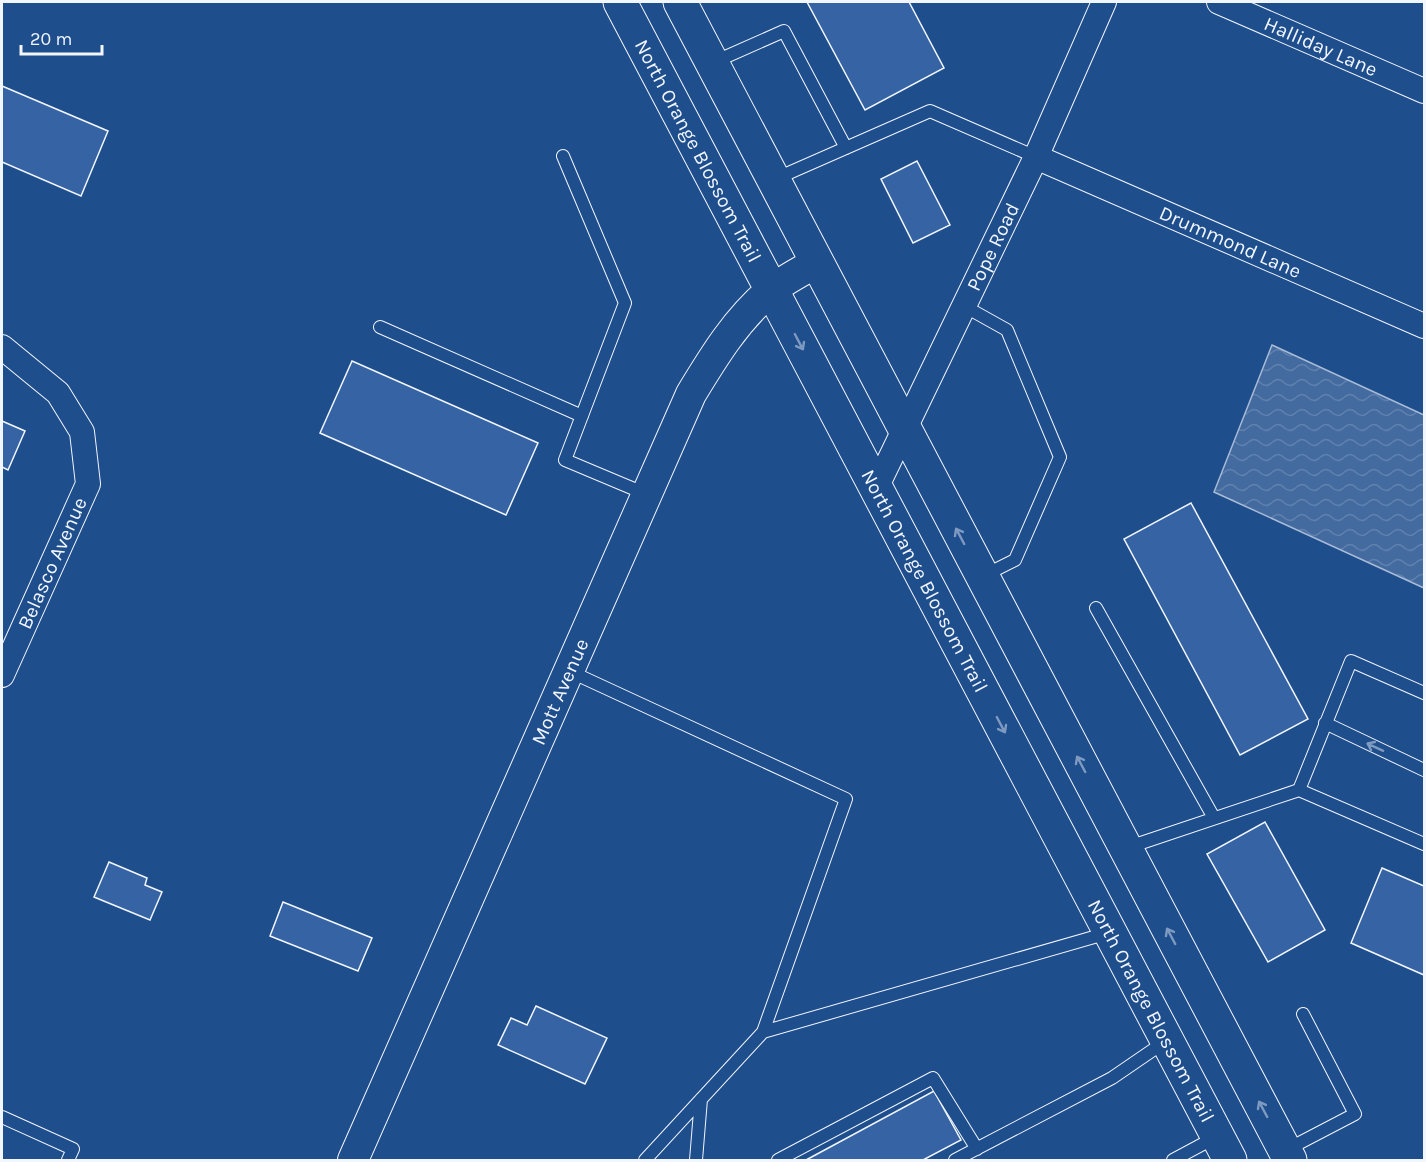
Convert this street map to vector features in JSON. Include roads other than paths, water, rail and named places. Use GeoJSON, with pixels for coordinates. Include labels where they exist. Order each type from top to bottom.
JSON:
{"type":"FeatureCollection","features":[{"type":"Feature","properties":{"kind":"main road","name":"North Orange Blossom Trail"},"geometry":{"type":"LineString","coordinates":[[620,2],[1224,1148]]}},
{"type":"Feature","properties":{"kind":"main road"},"geometry":{"type":"LineString","coordinates":[[680,2],[1287,1156]]}},
{"type":"Feature","properties":{"kind":"street","name":"Pope Road"},"geometry":{"type":"LineString","coordinates":[[876,488],[1036,157],[1104,2]]}},
{"type":"Feature","properties":{"kind":"street","name":"Halliday Lane"},"geometry":{"type":"LineString","coordinates":[[1218,2],[1425,91]]}},
{"type":"Feature","properties":{"kind":"street","name":"Drummond Lane"},"geometry":{"type":"LineString","coordinates":[[1036,157],[1425,326]]}},
{"type":"Feature","properties":{"kind":"street","name":"Mott Avenue"},"geometry":{"type":"LineString","coordinates":[[352,1161],[691,394],[714,355],[743,317],[772,290],[817,262]]}},
{"type":"Feature","properties":{"kind":"street","name":"Belasco Avenue"},"geometry":{"type":"LineString","coordinates":[[2,347],[58,393],[82,432],[88,484],[2,675]]}},
{"type":"Feature","properties":{"kind":"lane"},"geometry":{"type":"LineString","coordinates":[[712,63],[784,31],[846,148]]}},
{"type":"Feature","properties":{"kind":"lane"},"geometry":{"type":"LineString","coordinates":[[774,180],[930,111],[1036,157]]}},
{"type":"Feature","properties":{"kind":"lane"},"geometry":{"type":"LineString","coordinates":[[563,156],[625,303],[565,460],[647,495]]}},
{"type":"Feature","properties":{"kind":"lane"},"geometry":{"type":"LineString","coordinates":[[964,306],[1007,330],[1060,458],[1015,560],[982,576]]}},
{"type":"Feature","properties":{"kind":"lane"},"geometry":{"type":"LineString","coordinates":[[380,327],[582,416]]}},
{"type":"Feature","properties":{"kind":"lane"},"geometry":{"type":"LineString","coordinates":[[1096,608],[1214,818]]}},
{"type":"Feature","properties":{"kind":"lane"},"geometry":{"type":"LineString","coordinates":[[1299,790],[1351,661],[1425,693]]}},
{"type":"Feature","properties":{"kind":"lane"},"geometry":{"type":"LineString","coordinates":[[569,671],[846,799],[763,1032],[645,1161]]}},
{"type":"Feature","properties":{"kind":"lane"},"geometry":{"type":"LineString","coordinates":[[1326,723],[1425,770]]}},
{"type":"Feature","properties":{"kind":"lane"},"geometry":{"type":"LineString","coordinates":[[1125,848],[1299,790],[1425,844]]}},
{"type":"Feature","properties":{"kind":"lane"},"geometry":{"type":"LineString","coordinates":[[763,1032],[1110,932]]}},
{"type":"Feature","properties":{"kind":"lane"},"geometry":{"type":"LineString","coordinates":[[1287,1156],[1355,1114],[1303,1014]]}},
{"type":"Feature","properties":{"kind":"lane"},"geometry":{"type":"LineString","coordinates":[[955,1161],[1112,1078],[1167,1040]]}},
{"type":"Feature","properties":{"kind":"lane"},"geometry":{"type":"LineString","coordinates":[[778,1161],[933,1078],[977,1149]]}},
{"type":"Feature","properties":{"kind":"lane"},"geometry":{"type":"LineString","coordinates":[[696,1161],[701,1099]]}},
{"type":"Feature","properties":{"kind":"lane"},"geometry":{"type":"LineString","coordinates":[[2,1117],[73,1149],[68,1161]]}},
{"type":"Feature","properties":{"kind":"lane"},"geometry":{"type":"LineString","coordinates":[[1173,1161],[1224,1148]]}},
{"type":"Feature","properties":{"kind":"water"},"geometry":{"type":"Polygon","coordinates":[[[1272,345],[1424,415],[1424,588],[1214,492],[1272,345]]]}}]}
